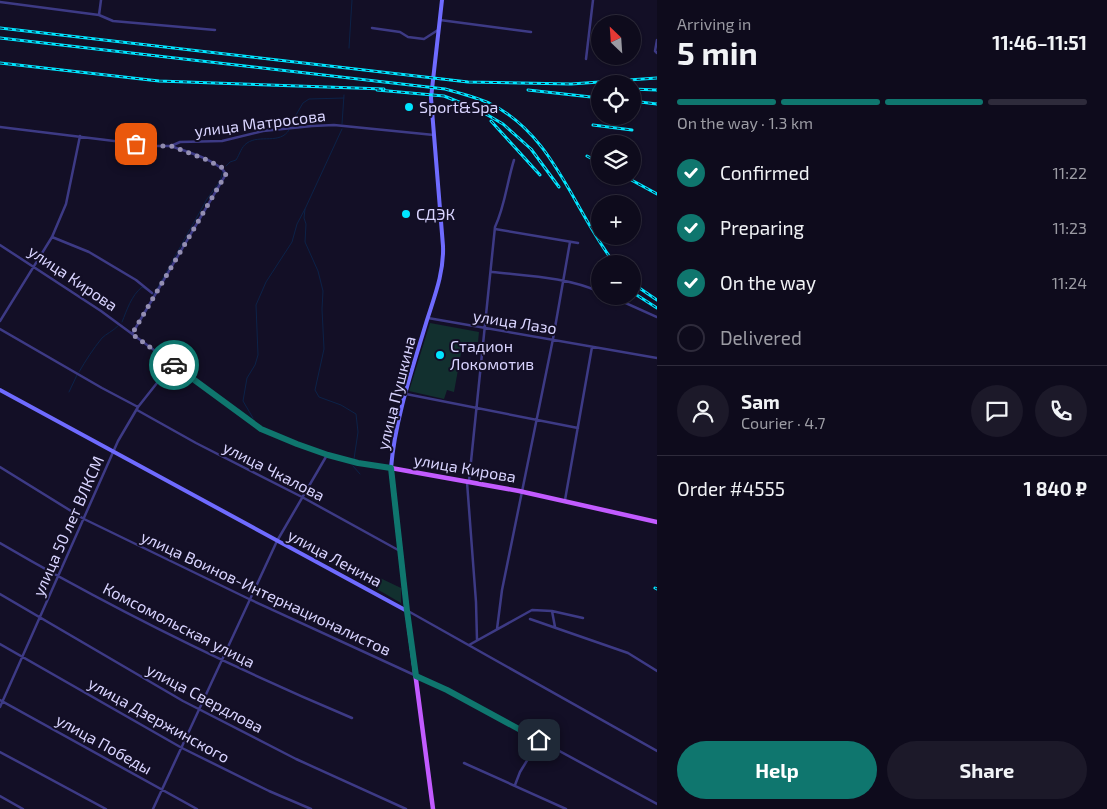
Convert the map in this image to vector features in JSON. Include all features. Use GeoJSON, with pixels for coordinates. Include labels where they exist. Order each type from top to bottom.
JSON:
{"type":"FeatureCollection","features":[{"type":"Feature","properties":{"kind":"main road","name":"улица Пушкина"},"geometry":{"type":"LineString","coordinates":[[433,809],[407,611],[391,468],[397,430],[406,394],[442,273],[443,260],[432,98],[433,73],[442,0]]}},
{"type":"Feature","properties":{"kind":"main road","name":"улица Ленина"},"geometry":{"type":"LineString","coordinates":[[0,390],[407,611]]}},
{"type":"Feature","properties":{"kind":"main road","name":"улица Кирова"},"geometry":{"type":"LineString","coordinates":[[391,468],[522,491],[657,522]]}},
{"type":"Feature","properties":{"kind":"street"},"geometry":{"type":"LineString","coordinates":[[99,15],[101,0]]}},
{"type":"Feature","properties":{"kind":"street"},"geometry":{"type":"LineString","coordinates":[[586,60],[593,0]]}},
{"type":"Feature","properties":{"kind":"street"},"geometry":{"type":"LineString","coordinates":[[0,2],[99,15],[112,21],[215,30]]}},
{"type":"Feature","properties":{"kind":"street"},"geometry":{"type":"LineString","coordinates":[[440,20],[531,32]]}},
{"type":"Feature","properties":{"kind":"street"},"geometry":{"type":"LineString","coordinates":[[372,28],[400,32],[408,37],[424,39],[438,30]]}},
{"type":"Feature","properties":{"kind":"street"},"geometry":{"type":"LineString","coordinates":[[657,40],[655,51],[657,53]]}},
{"type":"Feature","properties":{"kind":"street","name":"улица Матросова"},"geometry":{"type":"LineString","coordinates":[[0,126],[154,146],[171,146],[180,142],[222,141],[262,131],[334,125],[434,136]]}},
{"type":"Feature","properties":{"kind":"street"},"geometry":{"type":"LineString","coordinates":[[0,322],[52,237],[66,204],[80,136]]}},
{"type":"Feature","properties":{"kind":"street"},"geometry":{"type":"LineString","coordinates":[[132,334],[226,174],[223,168],[171,146]]}},
{"type":"Feature","properties":{"kind":"street"},"geometry":{"type":"LineString","coordinates":[[477,640],[468,481],[492,272],[495,229],[501,215],[506,184],[514,160]]}},
{"type":"Feature","properties":{"kind":"street"},"geometry":{"type":"LineString","coordinates":[[495,229],[578,243]]}},
{"type":"Feature","properties":{"kind":"street"},"geometry":{"type":"LineString","coordinates":[[52,237],[89,252],[136,280],[152,293]]}},
{"type":"Feature","properties":{"kind":"street"},"geometry":{"type":"LineString","coordinates":[[497,629],[502,590],[553,339],[570,242]]}},
{"type":"Feature","properties":{"kind":"street","name":"улица Кирова"},"geometry":{"type":"LineString","coordinates":[[0,245],[101,311],[261,429],[328,455],[358,463],[391,468]]}},
{"type":"Feature","properties":{"kind":"street"},"geometry":{"type":"LineString","coordinates":[[492,272],[563,280],[591,288]]}},
{"type":"Feature","properties":{"kind":"street"},"geometry":{"type":"LineString","coordinates":[[630,305],[657,317]]}},
{"type":"Feature","properties":{"kind":"street","name":"улица Лазо"},"geometry":{"type":"LineString","coordinates":[[428,318],[657,358]]}},
{"type":"Feature","properties":{"kind":"street","name":"улица Чкалова"},"geometry":{"type":"LineString","coordinates":[[0,329],[196,443],[302,497],[400,551]]}},
{"type":"Feature","properties":{"kind":"street"},"geometry":{"type":"LineString","coordinates":[[564,500],[592,347]]}},
{"type":"Feature","properties":{"kind":"street","name":"улица 50 лет ВЛКСМ"},"geometry":{"type":"LineString","coordinates":[[0,707],[1,701],[23,657],[113,451],[137,408],[172,364]]}},
{"type":"Feature","properties":{"kind":"street"},"geometry":{"type":"LineString","coordinates":[[406,394],[578,428]]}},
{"type":"Feature","properties":{"kind":"street"},"geometry":{"type":"LineString","coordinates":[[153,809],[277,541],[328,455]]}},
{"type":"Feature","properties":{"kind":"street","name":"улица Воинов-Интернационалистов"},"geometry":{"type":"LineString","coordinates":[[0,467],[84,518],[249,599],[447,690],[657,804]]}},
{"type":"Feature","properties":{"kind":"street","name":"Комсомольская улица"},"geometry":{"type":"LineString","coordinates":[[0,543],[58,577],[221,660],[352,718]]}},
{"type":"Feature","properties":{"kind":"street","name":"улица Свердлова"},"geometry":{"type":"LineString","coordinates":[[0,594],[200,709],[296,759],[406,809]]}},
{"type":"Feature","properties":{"kind":"street"},"geometry":{"type":"LineString","coordinates":[[469,645],[532,610],[584,618]]}},
{"type":"Feature","properties":{"kind":"street","name":"улица Ленина"},"geometry":{"type":"LineString","coordinates":[[407,611],[657,751]]}},
{"type":"Feature","properties":{"kind":"street"},"geometry":{"type":"LineString","coordinates":[[552,612],[554,627]]}},
{"type":"Feature","properties":{"kind":"street"},"geometry":{"type":"LineString","coordinates":[[530,619],[628,653],[657,671]]}},
{"type":"Feature","properties":{"kind":"street","name":"улица Дзержинского"},"geometry":{"type":"LineString","coordinates":[[0,644],[182,748],[269,791],[311,809]]}},
{"type":"Feature","properties":{"kind":"street","name":"улица Победы"},"geometry":{"type":"LineString","coordinates":[[1,701],[197,809]]}},
{"type":"Feature","properties":{"kind":"street"},"geometry":{"type":"LineString","coordinates":[[515,785],[520,772],[539,740]]}},
{"type":"Feature","properties":{"kind":"street"},"geometry":{"type":"LineString","coordinates":[[0,752],[106,809]]}},
{"type":"Feature","properties":{"kind":"street"},"geometry":{"type":"LineString","coordinates":[[464,763],[566,809]]}},
{"type":"Feature","properties":{"kind":"street"},"geometry":{"type":"LineString","coordinates":[[0,796],[23,809]]}},
{"type":"Feature","properties":{"kind":"green space","name":"Стадион Локомотив"},"geometry":{"type":"Polygon","coordinates":[[[430,323],[479,332],[478,342],[463,342],[454,392],[447,390],[444,399],[409,391],[430,323]]]}},
{"type":"Feature","properties":{"kind":"green space"},"geometry":{"type":"Polygon","coordinates":[[[380,578],[401,588],[401,603],[375,588],[380,578]]]}},
{"type":"Feature","properties":{"kind":"waterway"},"geometry":{"type":"LineString","coordinates":[[349,48],[352,0]]}},
{"type":"Feature","properties":{"kind":"waterway"},"geometry":{"type":"LineString","coordinates":[[342,124],[344,95]]}},
{"type":"Feature","properties":{"kind":"waterway"},"geometry":{"type":"LineString","coordinates":[[290,125],[303,103],[309,99],[344,98]]}},
{"type":"Feature","properties":{"kind":"waterway"},"geometry":{"type":"LineString","coordinates":[[342,129],[305,209],[304,218],[306,224],[305,242],[318,271],[323,291],[324,349],[315,390],[319,397],[341,405],[356,414],[358,432],[354,459]]}},
{"type":"Feature","properties":{"kind":"waterway"},"geometry":{"type":"LineString","coordinates":[[226,166],[236,160],[245,145],[252,140],[280,137],[289,130]]}},
{"type":"Feature","properties":{"kind":"waterway"},"geometry":{"type":"LineString","coordinates":[[152,294],[154,294],[207,199],[220,181],[223,171]]}},
{"type":"Feature","properties":{"kind":"waterway"},"geometry":{"type":"LineString","coordinates":[[253,418],[243,401],[247,378],[255,365],[258,355],[256,305],[266,282],[292,242],[297,224],[305,209]]}},
{"type":"Feature","properties":{"kind":"waterway"},"geometry":{"type":"LineString","coordinates":[[122,322],[135,295],[142,287],[147,290]]}},
{"type":"Feature","properties":{"kind":"waterway"},"geometry":{"type":"LineString","coordinates":[[79,372],[102,338],[118,326]]}},
{"type":"Feature","properties":{"kind":"waterway"},"geometry":{"type":"LineString","coordinates":[[69,392],[77,375]]}},
{"type":"Feature","properties":{"kind":"waterway"},"geometry":{"type":"LineString","coordinates":[[353,466],[360,474]]}},
{"type":"Feature","properties":{"kind":"railway"},"geometry":{"type":"LineString","coordinates":[[0,28],[468,82],[571,84],[657,78]]}},
{"type":"Feature","properties":{"kind":"railway"},"geometry":{"type":"LineString","coordinates":[[0,38],[445,89],[478,99],[489,103],[511,117],[530,134],[546,153],[609,255]]}},
{"type":"Feature","properties":{"kind":"railway"},"geometry":{"type":"LineString","coordinates":[[0,63],[159,81],[384,89]]}},
{"type":"Feature","properties":{"kind":"railway"},"geometry":{"type":"LineString","coordinates":[[641,89],[657,90]]}},
{"type":"Feature","properties":{"kind":"railway"},"geometry":{"type":"LineString","coordinates":[[377,90],[444,96],[479,110],[503,124],[531,149],[559,187]]}},
{"type":"Feature","properties":{"kind":"railway"},"geometry":{"type":"LineString","coordinates":[[528,90],[591,97]]}},
{"type":"Feature","properties":{"kind":"railway"},"geometry":{"type":"LineString","coordinates":[[641,102],[657,104]]}},
{"type":"Feature","properties":{"kind":"railway"},"geometry":{"type":"LineString","coordinates":[[491,121],[540,175]]}},
{"type":"Feature","properties":{"kind":"railway"},"geometry":{"type":"LineString","coordinates":[[593,125],[632,130]]}},
{"type":"Feature","properties":{"kind":"railway"},"geometry":{"type":"LineString","coordinates":[[587,156],[591,158]]}},
{"type":"Feature","properties":{"kind":"railway"},"geometry":{"type":"LineString","coordinates":[[640,185],[657,194]]}},
{"type":"Feature","properties":{"kind":"railway"},"geometry":{"type":"LineString","coordinates":[[641,289],[657,300]]}},
{"type":"Feature","properties":{"kind":"railway"},"geometry":{"type":"LineString","coordinates":[[641,298],[657,308]]}},
{"type":"Feature","properties":{"kind":"way so far"},"geometry":{"type":"LineString","coordinates":[[136,144],[171,146],[223,168],[226,174],[132,334],[174,365]]}},
{"type":"Feature","properties":{"kind":"place","name":"Sport&Spa"},"geometry":{"type":"Point","coordinates":[409,107]}},
{"type":"Feature","properties":{"kind":"place","name":"СДЭК"},"geometry":{"type":"Point","coordinates":[406,214]}},
{"type":"Feature","properties":{"kind":"place","name":"Стадион Локомотив"},"geometry":{"type":"Point","coordinates":[440,355]}},
{"type":"Feature","properties":{"kind":"route"},"geometry":{"type":"LineString","coordinates":[[174,365],[261,429],[328,455],[358,463],[391,468],[416,676],[447,690],[539,740]]}}]}
